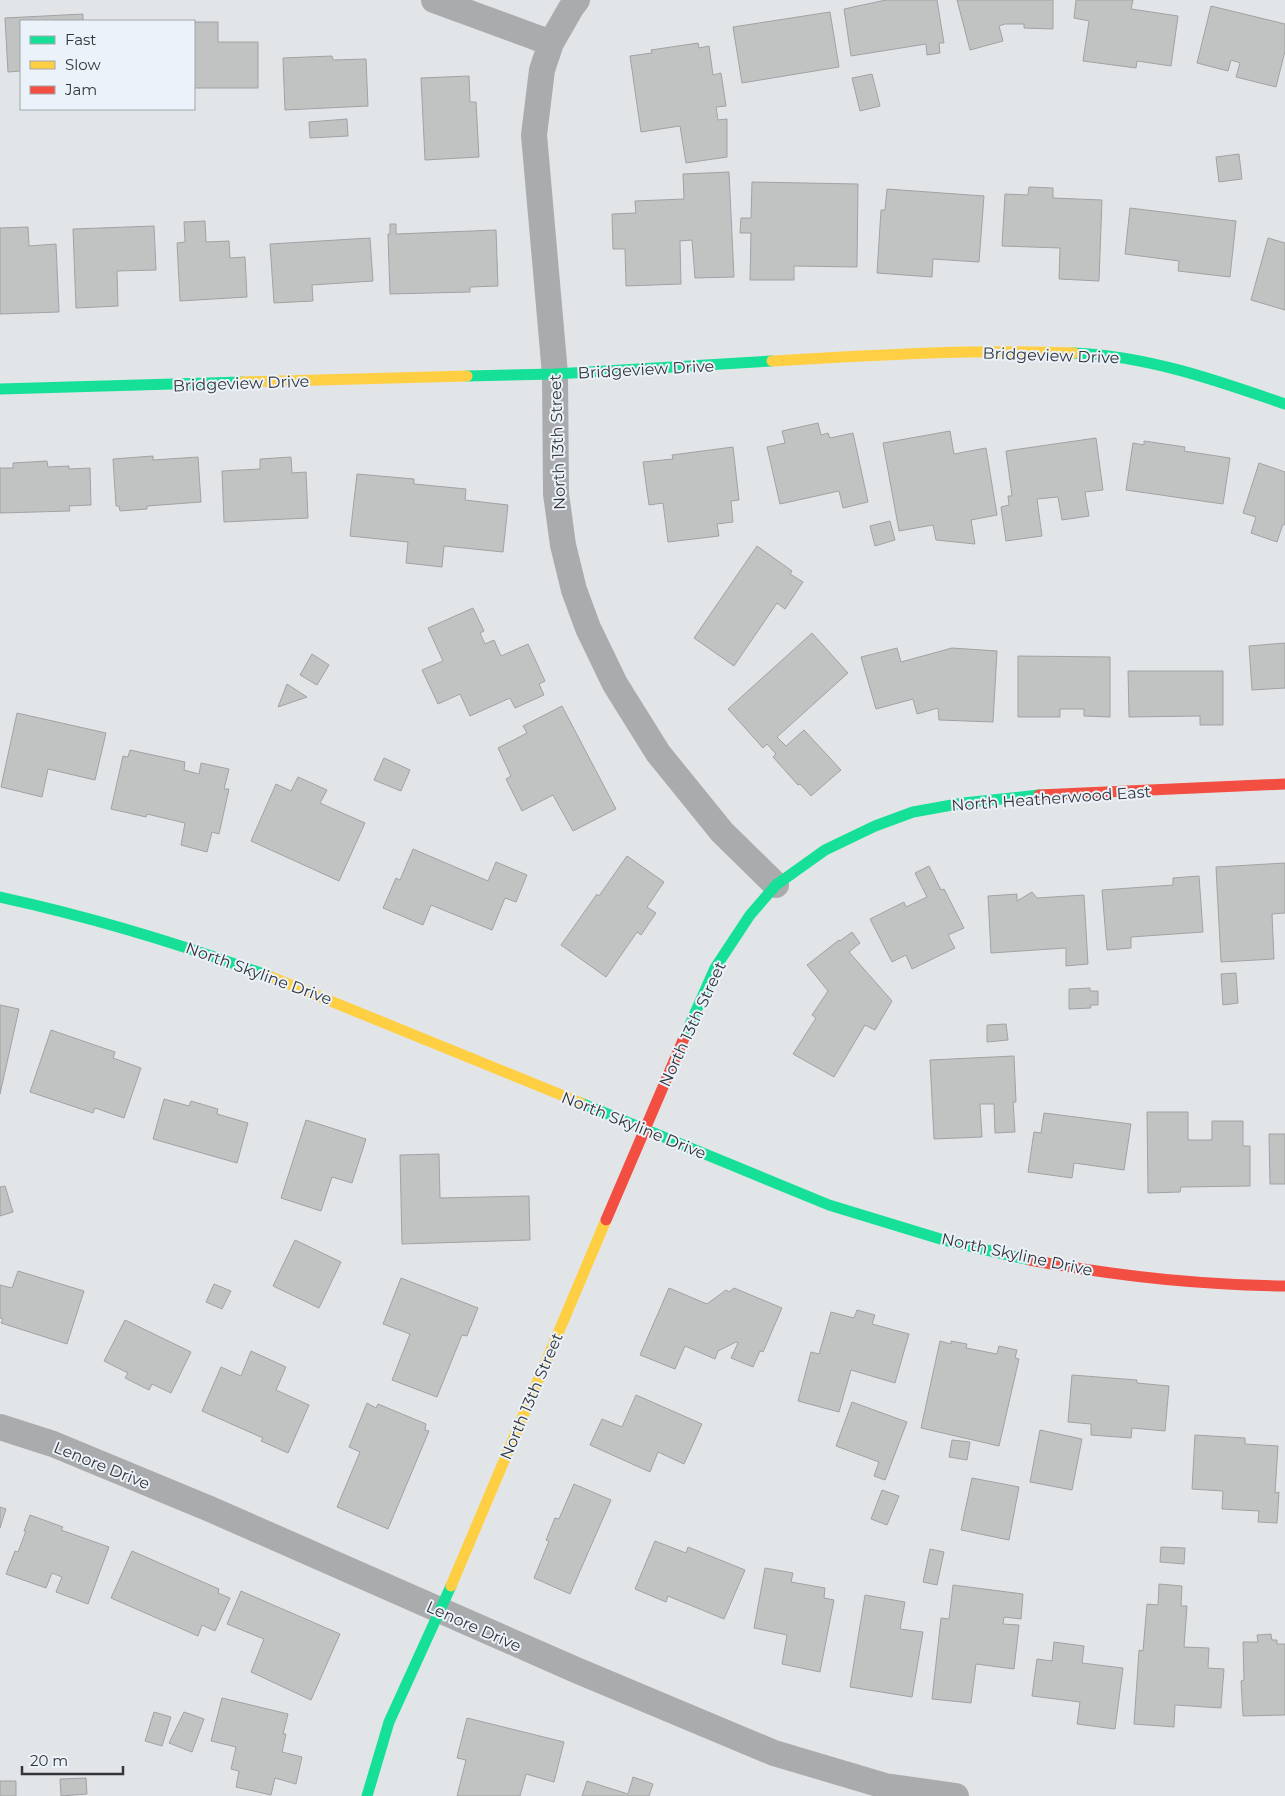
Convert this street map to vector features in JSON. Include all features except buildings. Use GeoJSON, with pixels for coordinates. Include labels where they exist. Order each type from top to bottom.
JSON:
{"type":"FeatureCollection","features":[{"type":"Feature","properties":{"kind":"street"},"geometry":{"type":"LineString","coordinates":[[434,0],[551,43]]}},
{"type":"Feature","properties":{"kind":"street","name":"North 13th Street"},"geometry":{"type":"LineString","coordinates":[[367,1796],[389,1722],[440,1611],[644,1129],[715,968],[750,915],[776,885],[722,832],[658,753],[615,684],[588,628],[574,590],[563,545],[556,494],[555,374],[534,135],[542,70],[551,43],[571,8],[578,0]]}},
{"type":"Feature","properties":{"kind":"street","name":"Bridgeview Drive"},"geometry":{"type":"LineString","coordinates":[[0,389],[555,374],[889,354],[1019,351],[1104,355],[1154,363],[1210,378],[1285,404]]}},
{"type":"Feature","properties":{"kind":"street","name":"North Heatherwood East"},"geometry":{"type":"LineString","coordinates":[[776,885],[826,850],[867,830],[913,812],[937,807],[1042,795],[1285,784]]}},
{"type":"Feature","properties":{"kind":"street","name":"North Skyline Drive"},"geometry":{"type":"LineString","coordinates":[[0,896],[49,906],[156,935],[312,991],[830,1205],[898,1227],[986,1251],[1061,1266],[1124,1275],[1206,1283],[1285,1286]]}},
{"type":"Feature","properties":{"kind":"street","name":"Lenore Drive"},"geometry":{"type":"LineString","coordinates":[[0,1427],[53,1444],[210,1509],[576,1670],[774,1753],[885,1786],[956,1796]]}},
{"type":"Feature","properties":{"kind":"traffic: fast"},"geometry":{"type":"LineString","coordinates":[[1074,353],[1101,355],[1155,364],[1207,378],[1285,404]]}},
{"type":"Feature","properties":{"kind":"traffic: fast"},"geometry":{"type":"LineString","coordinates":[[467,376],[555,374],[772,361]]}},
{"type":"Feature","properties":{"kind":"traffic: fast"},"geometry":{"type":"LineString","coordinates":[[0,389],[242,382]]}},
{"type":"Feature","properties":{"kind":"traffic: fast"},"geometry":{"type":"LineString","coordinates":[[684,1038],[715,968],[750,915],[776,885],[825,850],[875,826],[913,812],[963,803],[1039,795]]}},
{"type":"Feature","properties":{"kind":"traffic: fast"},"geometry":{"type":"LineString","coordinates":[[0,897],[136,932],[269,976]]}},
{"type":"Feature","properties":{"kind":"traffic: fast"},"geometry":{"type":"LineString","coordinates":[[581,1103],[829,1205],[947,1241],[1030,1260]]}},
{"type":"Feature","properties":{"kind":"traffic: fast"},"geometry":{"type":"LineString","coordinates":[[367,1796],[389,1722],[451,1586]]}},
{"type":"Feature","properties":{"kind":"traffic: slow"},"geometry":{"type":"LineString","coordinates":[[772,361],[961,352],[1074,353]]}},
{"type":"Feature","properties":{"kind":"traffic: slow"},"geometry":{"type":"LineString","coordinates":[[242,382],[467,376]]}},
{"type":"Feature","properties":{"kind":"traffic: slow"},"geometry":{"type":"LineString","coordinates":[[269,976],[581,1103]]}},
{"type":"Feature","properties":{"kind":"traffic: slow"},"geometry":{"type":"LineString","coordinates":[[451,1586],[606,1220]]}},
{"type":"Feature","properties":{"kind":"traffic: jam"},"geometry":{"type":"LineString","coordinates":[[1039,795],[1285,784]]}},
{"type":"Feature","properties":{"kind":"traffic: jam"},"geometry":{"type":"LineString","coordinates":[[606,1220],[684,1038]]}},
{"type":"Feature","properties":{"kind":"traffic: jam"},"geometry":{"type":"LineString","coordinates":[[1030,1260],[1157,1279],[1285,1286]]}}]}
